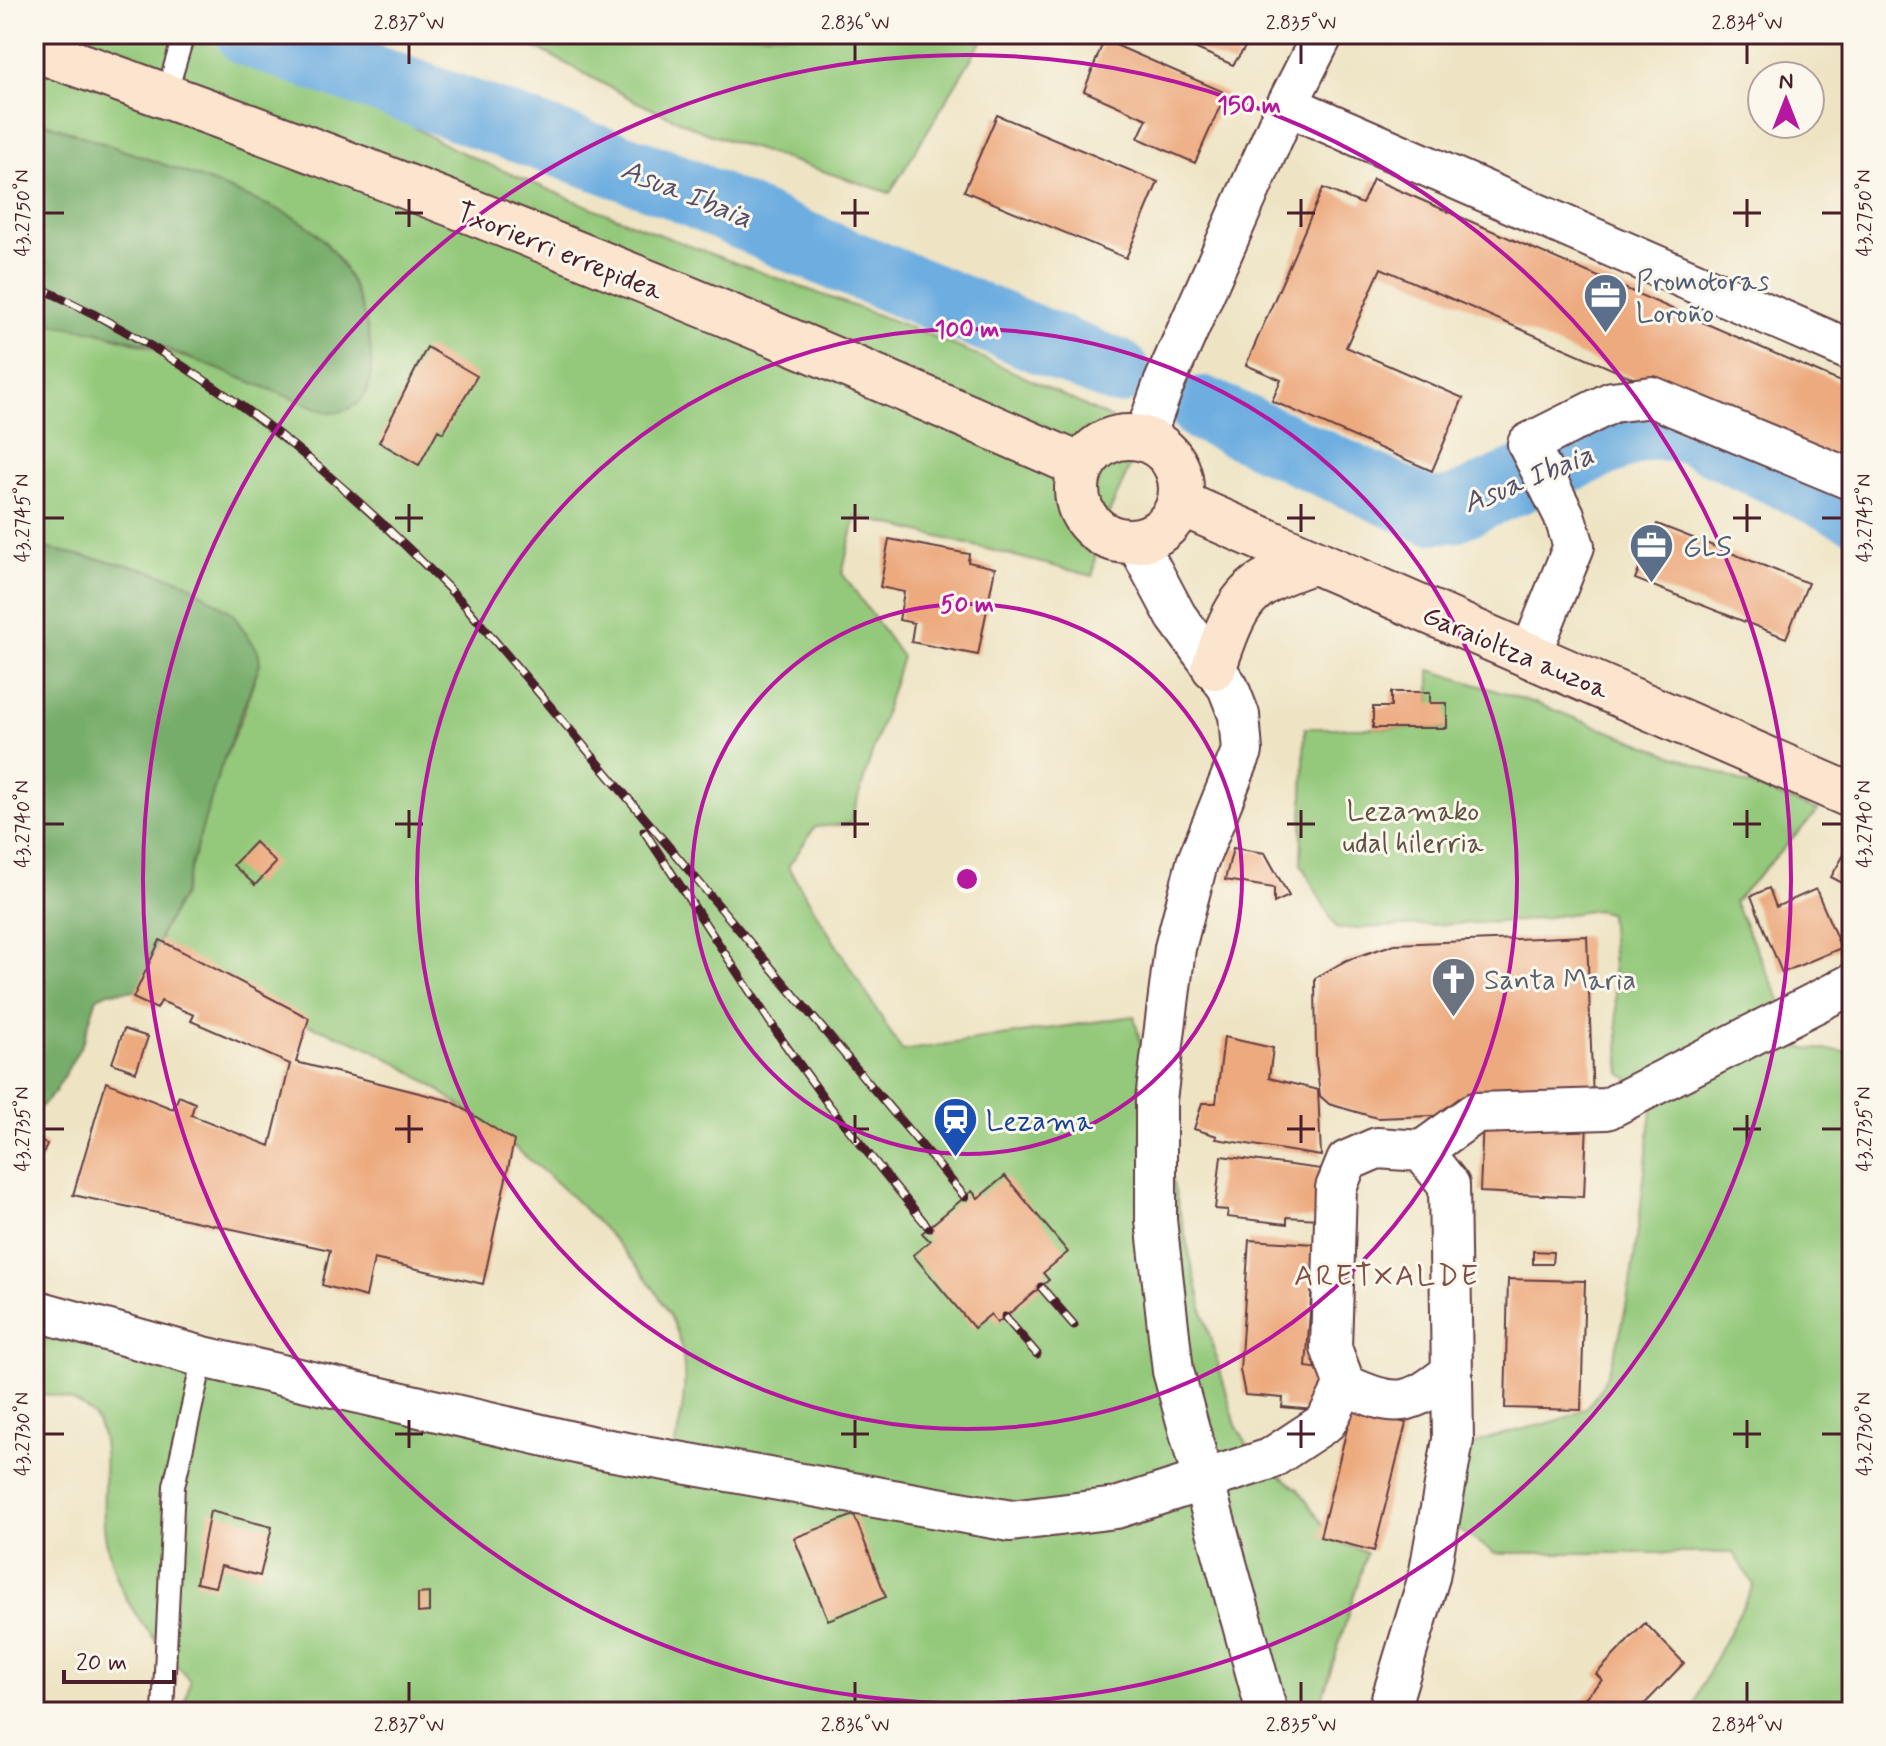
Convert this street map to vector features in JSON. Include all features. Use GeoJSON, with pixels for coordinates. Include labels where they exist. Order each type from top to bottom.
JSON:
{"type":"FeatureCollection","features":[{"type":"Feature","properties":{"kind":"street"},"geometry":{"type":"LineString","coordinates":[[1144,439],[1163,386],[1287,105],[1323,34]]}},
{"type":"Feature","properties":{"kind":"street","name":"Txorierri errepidea"},"geometry":{"type":"LineString","coordinates":[[34,49],[166,95],[686,300],[1081,466]]}},
{"type":"Feature","properties":{"kind":"street"},"geometry":{"type":"LineString","coordinates":[[1287,105],[1852,351]]}},
{"type":"Feature","properties":{"kind":"street"},"geometry":{"type":"LineString","coordinates":[[1539,633],[1574,546],[1564,515],[1528,444],[1579,417],[1612,402],[1652,397],[1852,480]]}},
{"type":"Feature","properties":{"kind":"street"},"geometry":{"type":"LineString","coordinates":[[1125,436],[1144,439],[1162,448],[1175,464],[1181,483],[1180,503],[1171,521],[1155,535],[1136,541],[1113,540],[1093,529],[1080,510],[1076,488],[1081,466],[1092,451],[1108,441],[1125,436]]}},
{"type":"Feature","properties":{"kind":"street","name":"Garaioltza auzoa"},"geometry":{"type":"LineString","coordinates":[[1180,503],[1852,796]]}},
{"type":"Feature","properties":{"kind":"street"},"geometry":{"type":"LineString","coordinates":[[1136,541],[1176,616],[1228,687],[1239,715],[1242,751],[1197,863],[1175,948],[1156,1100],[1156,1220],[1173,1371],[1267,1712]]}},
{"type":"Feature","properties":{"kind":"street"},"geometry":{"type":"LineString","coordinates":[[1214,667],[1230,620],[1249,591],[1275,574],[1312,562]]}},
{"type":"Feature","properties":{"kind":"street"},"geometry":{"type":"LineString","coordinates":[[1452,1372],[1421,1397],[1381,1401],[1345,1385],[1331,1348],[1336,1188],[1347,1161],[1377,1148],[1422,1151],[1475,1113],[1607,1109],[1852,984]]}},
{"type":"Feature","properties":{"kind":"street"},"geometry":{"type":"LineString","coordinates":[[1388,1712],[1429,1577],[1453,1440],[1449,1185],[1422,1151]]}},
{"type":"Feature","properties":{"kind":"street"},"geometry":{"type":"LineString","coordinates":[[34,1310],[203,1357],[598,1448],[1011,1521],[1116,1508],[1270,1459],[1326,1422],[1345,1385]]}},
{"type":"Feature","properties":{"kind":"lane"},"geometry":{"type":"LineString","coordinates":[[166,95],[184,34]]}},
{"type":"Feature","properties":{"kind":"lane"},"geometry":{"type":"LineString","coordinates":[[163,1712],[174,1486],[203,1357]]}},
{"type":"Feature","properties":{"kind":"green space"},"geometry":{"type":"Polygon","coordinates":[[[34,34],[367,34],[352,49],[355,77],[396,115],[444,144],[632,224],[923,333],[1019,374],[1144,435],[1097,540],[1093,576],[856,516],[842,573],[902,657],[850,824],[815,827],[788,867],[902,1051],[1134,1016],[1204,1316],[1236,1425],[1253,1455],[1298,1489],[1334,1540],[1367,1553],[1318,1712],[183,1712],[190,1681],[133,1610],[111,1561],[104,1524],[102,1436],[96,1420],[83,1407],[63,1398],[34,1393],[38,1358],[46,1333],[290,1401],[671,1457],[682,1413],[684,1368],[679,1338],[662,1301],[632,1260],[593,1218],[500,1136],[453,1100],[373,1050],[266,1008],[160,947],[161,933],[182,896],[219,772],[260,663],[258,651],[232,613],[185,582],[141,568],[34,546],[34,321],[94,331],[214,366],[368,390],[369,348],[360,306],[343,266],[330,248],[302,222],[198,177],[34,119],[34,34]]]}},
{"type":"Feature","properties":{"kind":"green space"},"geometry":{"type":"Polygon","coordinates":[[[489,34],[986,34],[890,193],[706,133],[635,101],[541,50],[489,34]]]}},
{"type":"Feature","properties":{"kind":"green space"},"geometry":{"type":"Polygon","coordinates":[[[34,119],[225,188],[286,213],[316,233],[349,278],[364,315],[371,371],[368,389],[360,401],[348,409],[330,413],[164,348],[94,331],[34,321],[34,119]]]}},
{"type":"Feature","properties":{"kind":"green space"},"geometry":{"type":"Polygon","coordinates":[[[34,546],[141,568],[185,582],[232,613],[258,651],[260,663],[219,772],[182,896],[161,933],[147,990],[109,992],[97,997],[83,1042],[55,1092],[41,1107],[34,1106],[34,546]]]}},
{"type":"Feature","properties":{"kind":"green space","name":"Lezamako udal hilerria"},"geometry":{"type":"Polygon","coordinates":[[[1430,670],[1538,704],[1818,811],[1734,902],[1785,1010],[1768,1045],[1852,1052],[1852,1712],[1693,1712],[1701,1686],[1754,1585],[1733,1553],[1495,1553],[1434,1514],[1461,1452],[1492,1437],[1574,1414],[1587,1406],[1603,1383],[1616,1348],[1635,1255],[1656,1085],[1632,1082],[1621,1073],[1609,913],[1596,910],[1521,921],[1337,929],[1301,864],[1305,728],[1446,728],[1430,703],[1430,670]]]}},
{"type":"Feature","properties":{"kind":"building"},"geometry":{"type":"Polygon","coordinates":[[[1163,34],[1254,34],[1233,65],[1163,34]]]}},
{"type":"Feature","properties":{"kind":"building"},"geometry":{"type":"Polygon","coordinates":[[[1104,40],[1226,93],[1195,163],[1138,138],[1147,119],[1084,91],[1104,40]]]}},
{"type":"Feature","properties":{"kind":"building"},"geometry":{"type":"Polygon","coordinates":[[[997,115],[1158,182],[1126,258],[964,191],[997,115]]]}},
{"type":"Feature","properties":{"kind":"building"},"geometry":{"type":"Polygon","coordinates":[[[1373,179],[1852,387],[1852,436],[1838,468],[1381,268],[1346,347],[1463,398],[1432,471],[1272,401],[1281,380],[1246,365],[1323,188],[1362,204],[1373,179]]]}},
{"type":"Feature","properties":{"kind":"building"},"geometry":{"type":"Polygon","coordinates":[[[427,347],[477,376],[443,433],[438,430],[419,465],[379,442],[427,347]]]}},
{"type":"Feature","properties":{"kind":"building"},"geometry":{"type":"Polygon","coordinates":[[[1657,524],[1808,583],[1786,638],[1635,579],[1657,524]]]}},
{"type":"Feature","properties":{"kind":"building"},"geometry":{"type":"Polygon","coordinates":[[[889,539],[969,554],[968,562],[995,568],[978,655],[911,642],[914,623],[899,620],[904,592],[880,587],[889,539]]]}},
{"type":"Feature","properties":{"kind":"building"},"geometry":{"type":"Polygon","coordinates":[[[1391,692],[1430,692],[1430,703],[1447,703],[1447,728],[1373,728],[1373,707],[1391,707],[1391,692]]]}},
{"type":"Feature","properties":{"kind":"building"},"geometry":{"type":"Polygon","coordinates":[[[255,842],[276,863],[255,885],[233,865],[255,842]]]}},
{"type":"Feature","properties":{"kind":"building"},"geometry":{"type":"Polygon","coordinates":[[[1233,848],[1265,853],[1289,896],[1274,903],[1274,888],[1225,880],[1233,848]]]}},
{"type":"Feature","properties":{"kind":"building"},"geometry":{"type":"Polygon","coordinates":[[[1845,853],[1852,857],[1852,888],[1831,877],[1845,853]]]}},
{"type":"Feature","properties":{"kind":"building"},"geometry":{"type":"Polygon","coordinates":[[[1769,888],[1776,907],[1816,889],[1841,948],[1782,973],[1751,896],[1769,888]]]}},
{"type":"Feature","properties":{"kind":"building","name":"Santa Maria"},"geometry":{"type":"Polygon","coordinates":[[[1587,936],[1593,1102],[1457,1115],[1377,1118],[1329,1104],[1320,1096],[1316,1059],[1315,978],[1347,960],[1395,944],[1587,936]]]}},
{"type":"Feature","properties":{"kind":"building"},"geometry":{"type":"Polygon","coordinates":[[[160,940],[309,1018],[296,1062],[451,1101],[514,1141],[483,1284],[374,1259],[366,1297],[322,1285],[330,1250],[73,1195],[106,1082],[173,1109],[179,1096],[195,1103],[191,1115],[270,1146],[290,1064],[191,1021],[194,1015],[161,1001],[157,1009],[133,998],[160,940]]]}},
{"type":"Feature","properties":{"kind":"building"},"geometry":{"type":"Polygon","coordinates":[[[124,1029],[148,1037],[136,1072],[112,1063],[124,1029]]]}},
{"type":"Feature","properties":{"kind":"building"},"geometry":{"type":"Polygon","coordinates":[[[1224,1037],[1273,1048],[1269,1078],[1318,1090],[1321,1156],[1216,1139],[1217,1136],[1194,1129],[1202,1103],[1216,1103],[1224,1037]]]}},
{"type":"Feature","properties":{"kind":"building"},"geometry":{"type":"Polygon","coordinates":[[[1483,1117],[1587,1121],[1584,1197],[1480,1192],[1483,1117]]]}},
{"type":"Feature","properties":{"kind":"building"},"geometry":{"type":"Polygon","coordinates":[[[34,1139],[47,1144],[41,1159],[34,1157],[34,1139]]]}},
{"type":"Feature","properties":{"kind":"building"},"geometry":{"type":"Polygon","coordinates":[[[1221,1156],[1322,1169],[1318,1219],[1287,1217],[1287,1224],[1227,1217],[1228,1210],[1215,1209],[1221,1156]]]}},
{"type":"Feature","properties":{"kind":"building"},"geometry":{"type":"Polygon","coordinates":[[[1005,1176],[1068,1252],[1043,1273],[1049,1280],[1005,1317],[997,1323],[991,1314],[974,1328],[913,1255],[930,1241],[922,1233],[972,1191],[978,1198],[1005,1176]]]}},
{"type":"Feature","properties":{"kind":"building"},"geometry":{"type":"Polygon","coordinates":[[[1249,1240],[1315,1244],[1306,1367],[1336,1371],[1314,1410],[1282,1407],[1283,1398],[1245,1395],[1240,1370],[1249,1240]]]}},
{"type":"Feature","properties":{"kind":"building"},"geometry":{"type":"Polygon","coordinates":[[[1533,1251],[1553,1252],[1552,1264],[1533,1264],[1533,1251]]]}},
{"type":"Feature","properties":{"kind":"building"},"geometry":{"type":"Polygon","coordinates":[[[1508,1279],[1585,1281],[1581,1410],[1505,1408],[1508,1279]]]}},
{"type":"Feature","properties":{"kind":"building"},"geometry":{"type":"Polygon","coordinates":[[[1352,1409],[1406,1423],[1374,1551],[1320,1537],[1352,1409]]]}},
{"type":"Feature","properties":{"kind":"building"},"geometry":{"type":"Polygon","coordinates":[[[210,1511],[272,1527],[260,1576],[221,1566],[215,1587],[196,1583],[210,1511]]]}},
{"type":"Feature","properties":{"kind":"building"},"geometry":{"type":"Polygon","coordinates":[[[854,1515],[886,1597],[828,1620],[794,1538],[854,1515]]]}},
{"type":"Feature","properties":{"kind":"building"},"geometry":{"type":"Polygon","coordinates":[[[429,1593],[429,1612],[418,1613],[418,1594],[429,1593]]]}},
{"type":"Feature","properties":{"kind":"building"},"geometry":{"type":"Polygon","coordinates":[[[1645,1623],[1684,1663],[1637,1712],[1571,1712],[1602,1680],[1596,1674],[1645,1623]]]}},
{"type":"Feature","properties":{"kind":"waterway","name":"Asua Ibaia"},"geometry":{"type":"LineString","coordinates":[[249,34],[668,183],[791,239],[1117,372]]}},
{"type":"Feature","properties":{"kind":"waterway","name":"Asua Ibaia"},"geometry":{"type":"LineString","coordinates":[[1203,409],[1428,511],[1451,510],[1629,433],[1653,426],[1690,431],[1852,509]]}},
{"type":"Feature","properties":{"kind":"waterway"},"geometry":{"type":"LineString","coordinates":[[1831,1712],[1852,1698]]}},
{"type":"Feature","properties":{"kind":"railway"},"geometry":{"type":"LineString","coordinates":[[34,285],[96,315],[210,384],[315,464],[414,554],[462,602],[965,1197]]}},
{"type":"Feature","properties":{"kind":"railway"},"geometry":{"type":"LineString","coordinates":[[644,831],[784,1043],[828,1104],[929,1228]]}},
{"type":"Feature","properties":{"kind":"railway"},"geometry":{"type":"LineString","coordinates":[[1041,1287],[1074,1325]]}},
{"type":"Feature","properties":{"kind":"railway"},"geometry":{"type":"LineString","coordinates":[[1005,1317],[1037,1354]]}},
{"type":"Feature","properties":{"kind":"place","name":"Promotoras Loroño"},"geometry":{"type":"Point","coordinates":[1605,335]}},
{"type":"Feature","properties":{"kind":"place","name":"GLS"},"geometry":{"type":"Point","coordinates":[1652,585]}},
{"type":"Feature","properties":{"kind":"place","name":"Santa Maria"},"geometry":{"type":"Point","coordinates":[1453,1018]}},
{"type":"Feature","properties":{"kind":"place","name":"Lezama"},"geometry":{"type":"Point","coordinates":[955,1159]}},
{"type":"Feature","properties":{"kind":"district","name":"ARETXALDE"},"geometry":{"type":"Point","coordinates":[1387,1275]}}]}
